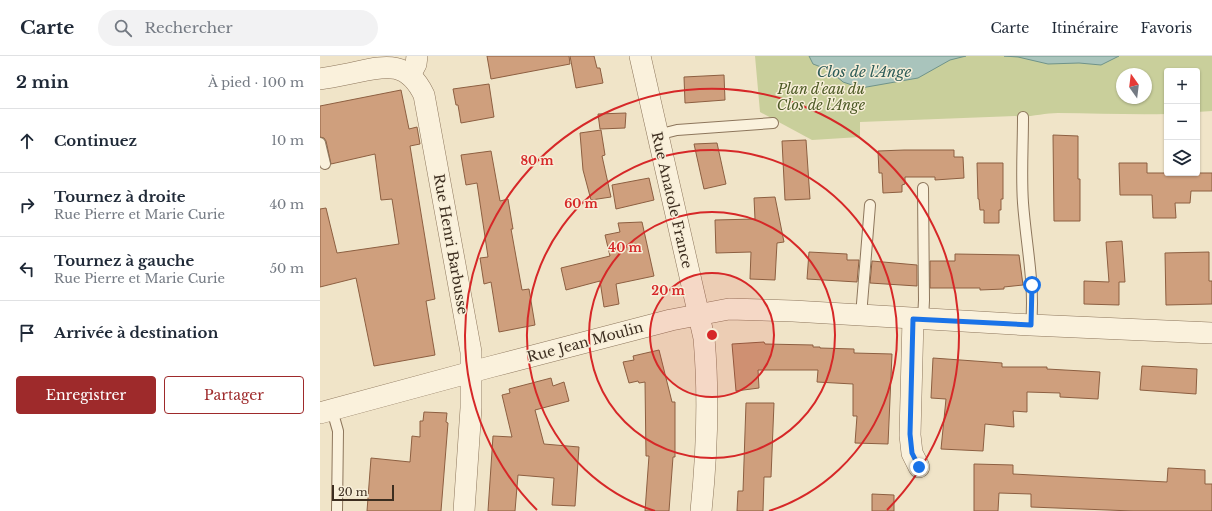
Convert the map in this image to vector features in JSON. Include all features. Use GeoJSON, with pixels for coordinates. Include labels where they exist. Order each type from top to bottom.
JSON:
{"type":"FeatureCollection","features":[{"type":"Feature","properties":{"kind":"street"},"geometry":{"type":"LineString","coordinates":[[320,79],[375,67],[395,68],[410,75],[416,64],[417,56]]}},
{"type":"Feature","properties":{"kind":"street","name":"Rue Anatole France"},"geometry":{"type":"LineString","coordinates":[[640,56],[704,338],[706,367],[704,478],[701,511]]}},
{"type":"Feature","properties":{"kind":"street","name":"Rue Henri Barbusse"},"geometry":{"type":"LineString","coordinates":[[410,75],[417,82],[424,95],[471,352],[472,408],[464,511]]}},
{"type":"Feature","properties":{"kind":"street","name":"Rue Jean Moulin"},"geometry":{"type":"LineString","coordinates":[[326,412],[471,372],[664,322],[728,309],[793,311],[918,320],[1212,334]]}},
{"type":"Feature","properties":{"kind":"street"},"geometry":{"type":"LineString","coordinates":[[918,320],[910,434],[912,453],[919,467]]}},
{"type":"Feature","properties":{"kind":"lane"},"geometry":{"type":"LineString","coordinates":[[1023,117],[1023,201],[1026,243],[1032,285],[1031,325]]}},
{"type":"Feature","properties":{"kind":"lane"},"geometry":{"type":"LineString","coordinates":[[658,134],[677,130],[773,123]]}},
{"type":"Feature","properties":{"kind":"lane"},"geometry":{"type":"LineString","coordinates":[[320,143],[325,164]]}},
{"type":"Feature","properties":{"kind":"lane"},"geometry":{"type":"LineString","coordinates":[[918,320],[924,300],[923,188]]}},
{"type":"Feature","properties":{"kind":"lane"},"geometry":{"type":"LineString","coordinates":[[861,316],[870,205]]}},
{"type":"Feature","properties":{"kind":"lane"},"geometry":{"type":"LineString","coordinates":[[326,412],[338,431],[337,511]]}},
{"type":"Feature","properties":{"kind":"green space","name":"Plan d'eau du Clos de l'Ange"},"geometry":{"type":"Polygon","coordinates":[[[755,56],[1212,56],[1212,111],[1200,112],[1200,68],[1164,68],[1164,114],[1058,113],[1025,116],[860,122],[860,137],[812,140],[760,112],[755,56]]]}},
{"type":"Feature","properties":{"kind":"water","name":"Clos de l'Ange"},"geometry":{"type":"Polygon","coordinates":[[[809,56],[966,56],[950,60],[918,78],[861,88],[843,82],[829,70],[813,64],[809,56]]]}},
{"type":"Feature","properties":{"kind":"water"},"geometry":{"type":"Polygon","coordinates":[[[1004,56],[1119,56],[1101,65],[1079,63],[1048,64],[1018,57],[1004,56]]]}},
{"type":"Feature","properties":{"kind":"building"},"geometry":{"type":"Polygon","coordinates":[[[487,56],[569,56],[570,64],[491,79],[487,56]]]}},
{"type":"Feature","properties":{"kind":"building"},"geometry":{"type":"Polygon","coordinates":[[[570,56],[594,56],[597,68],[600,68],[603,83],[576,88],[570,56]]]}},
{"type":"Feature","properties":{"kind":"building"},"geometry":{"type":"Polygon","coordinates":[[[724,75],[725,100],[685,103],[684,77],[724,75]]]}},
{"type":"Feature","properties":{"kind":"building"},"geometry":{"type":"Polygon","coordinates":[[[489,84],[494,117],[461,123],[458,105],[456,105],[453,89],[489,84]]]}},
{"type":"Feature","properties":{"kind":"building"},"geometry":{"type":"Polygon","coordinates":[[[401,90],[409,129],[417,127],[420,144],[410,146],[435,299],[426,301],[435,355],[374,366],[356,278],[320,287],[320,209],[326,208],[337,253],[399,244],[392,199],[381,200],[375,154],[331,164],[326,141],[324,138],[320,137],[320,106],[401,90]]]}},
{"type":"Feature","properties":{"kind":"building"},"geometry":{"type":"Polygon","coordinates":[[[626,113],[625,128],[600,129],[598,114],[626,113]]]}},
{"type":"Feature","properties":{"kind":"building"},"geometry":{"type":"Polygon","coordinates":[[[601,130],[605,155],[602,156],[611,197],[591,200],[583,170],[580,133],[601,130]]]}},
{"type":"Feature","properties":{"kind":"building"},"geometry":{"type":"Polygon","coordinates":[[[1053,135],[1078,136],[1080,221],[1054,221],[1053,135]]]}},
{"type":"Feature","properties":{"kind":"building"},"geometry":{"type":"Polygon","coordinates":[[[806,140],[810,199],[785,200],[782,141],[806,140]]]}},
{"type":"Feature","properties":{"kind":"building"},"geometry":{"type":"Polygon","coordinates":[[[717,143],[726,184],[704,189],[694,144],[717,143]]]}},
{"type":"Feature","properties":{"kind":"building"},"geometry":{"type":"Polygon","coordinates":[[[954,150],[954,157],[963,157],[964,178],[935,180],[935,177],[905,177],[905,184],[902,185],[902,192],[883,193],[882,173],[879,173],[878,151],[954,150]]]}},
{"type":"Feature","properties":{"kind":"building"},"geometry":{"type":"Polygon","coordinates":[[[491,151],[500,201],[508,199],[513,229],[511,229],[522,290],[529,289],[535,325],[499,332],[491,282],[484,284],[480,258],[488,257],[477,183],[466,185],[461,155],[491,151]]]}},
{"type":"Feature","properties":{"kind":"building"},"geometry":{"type":"Polygon","coordinates":[[[977,163],[1003,163],[1003,199],[1001,199],[1001,210],[999,210],[999,223],[984,223],[984,210],[980,210],[978,199],[977,163]]]}},
{"type":"Feature","properties":{"kind":"building"},"geometry":{"type":"Polygon","coordinates":[[[1119,163],[1147,163],[1147,173],[1164,173],[1164,176],[1200,176],[1200,173],[1212,173],[1212,191],[1191,191],[1190,203],[1175,203],[1176,218],[1153,218],[1152,195],[1120,195],[1119,163]]]}},
{"type":"Feature","properties":{"kind":"building"},"geometry":{"type":"Polygon","coordinates":[[[649,178],[654,200],[616,209],[612,185],[649,178]]]}},
{"type":"Feature","properties":{"kind":"building"},"geometry":{"type":"Polygon","coordinates":[[[775,197],[784,242],[777,243],[775,280],[750,279],[751,252],[716,253],[715,220],[755,219],[754,198],[775,197]]]}},
{"type":"Feature","properties":{"kind":"building"},"geometry":{"type":"Polygon","coordinates":[[[642,222],[654,276],[616,284],[619,304],[604,307],[600,281],[566,290],[561,268],[610,256],[605,235],[620,232],[618,223],[642,222]]]}},
{"type":"Feature","properties":{"kind":"building"},"geometry":{"type":"Polygon","coordinates":[[[1122,241],[1125,282],[1119,282],[1119,305],[1084,304],[1084,281],[1109,282],[1106,242],[1122,241]]]}},
{"type":"Feature","properties":{"kind":"building"},"geometry":{"type":"Polygon","coordinates":[[[809,252],[847,254],[847,260],[859,260],[857,282],[807,279],[809,252]]]}},
{"type":"Feature","properties":{"kind":"building"},"geometry":{"type":"Polygon","coordinates":[[[1209,252],[1209,281],[1212,281],[1212,304],[1166,305],[1165,253],[1209,252]]]}},
{"type":"Feature","properties":{"kind":"building"},"geometry":{"type":"Polygon","coordinates":[[[955,254],[1019,255],[1023,285],[1004,287],[1004,289],[980,290],[980,288],[930,288],[930,261],[955,261],[955,254]]]}},
{"type":"Feature","properties":{"kind":"building"},"geometry":{"type":"Polygon","coordinates":[[[872,261],[917,265],[917,286],[870,283],[872,261]]]}},
{"type":"Feature","properties":{"kind":"building"},"geometry":{"type":"Polygon","coordinates":[[[764,342],[765,344],[813,345],[813,347],[820,348],[854,349],[854,353],[892,354],[888,444],[855,443],[857,416],[853,416],[853,384],[817,382],[818,370],[758,370],[759,388],[736,391],[732,344],[764,342]]]}},
{"type":"Feature","properties":{"kind":"building"},"geometry":{"type":"Polygon","coordinates":[[[659,350],[672,402],[675,402],[675,457],[673,457],[669,511],[645,511],[649,456],[646,456],[645,382],[639,383],[638,381],[629,383],[623,362],[634,360],[633,356],[659,350]]]}},
{"type":"Feature","properties":{"kind":"building"},"geometry":{"type":"Polygon","coordinates":[[[933,358],[1002,363],[1002,367],[1047,367],[1047,369],[1100,372],[1098,399],[1060,397],[1060,393],[1027,392],[1027,412],[1013,411],[1014,427],[985,424],[983,451],[941,449],[946,399],[931,398],[933,358]]]}},
{"type":"Feature","properties":{"kind":"building"},"geometry":{"type":"Polygon","coordinates":[[[1142,366],[1197,369],[1196,394],[1140,390],[1142,366]]]}},
{"type":"Feature","properties":{"kind":"building"},"geometry":{"type":"Polygon","coordinates":[[[551,378],[553,386],[564,382],[569,401],[535,410],[544,444],[579,447],[575,506],[552,505],[554,478],[518,475],[515,511],[488,511],[493,436],[512,437],[502,395],[510,393],[509,389],[551,378]]]}},
{"type":"Feature","properties":{"kind":"building"},"geometry":{"type":"Polygon","coordinates":[[[746,403],[774,403],[771,477],[764,477],[763,511],[737,511],[738,491],[743,491],[746,403]]]}},
{"type":"Feature","properties":{"kind":"building"},"geometry":{"type":"Polygon","coordinates":[[[424,412],[447,413],[446,422],[448,423],[441,511],[367,511],[371,458],[410,462],[412,436],[420,437],[420,421],[423,421],[424,412]]]}},
{"type":"Feature","properties":{"kind":"building"},"geometry":{"type":"Polygon","coordinates":[[[974,464],[1013,465],[1013,474],[1167,482],[1168,468],[1205,470],[1205,484],[1212,484],[1212,511],[1133,511],[1031,507],[1031,494],[999,493],[998,511],[974,511],[974,464]]]}},
{"type":"Feature","properties":{"kind":"building"},"geometry":{"type":"Polygon","coordinates":[[[872,494],[894,495],[894,511],[872,511],[872,494]]]}},
{"type":"Feature","properties":{"kind":"route"},"geometry":{"type":"LineString","coordinates":[[919,467],[912,453],[910,434],[913,319],[1031,325],[1032,285]]}}]}
